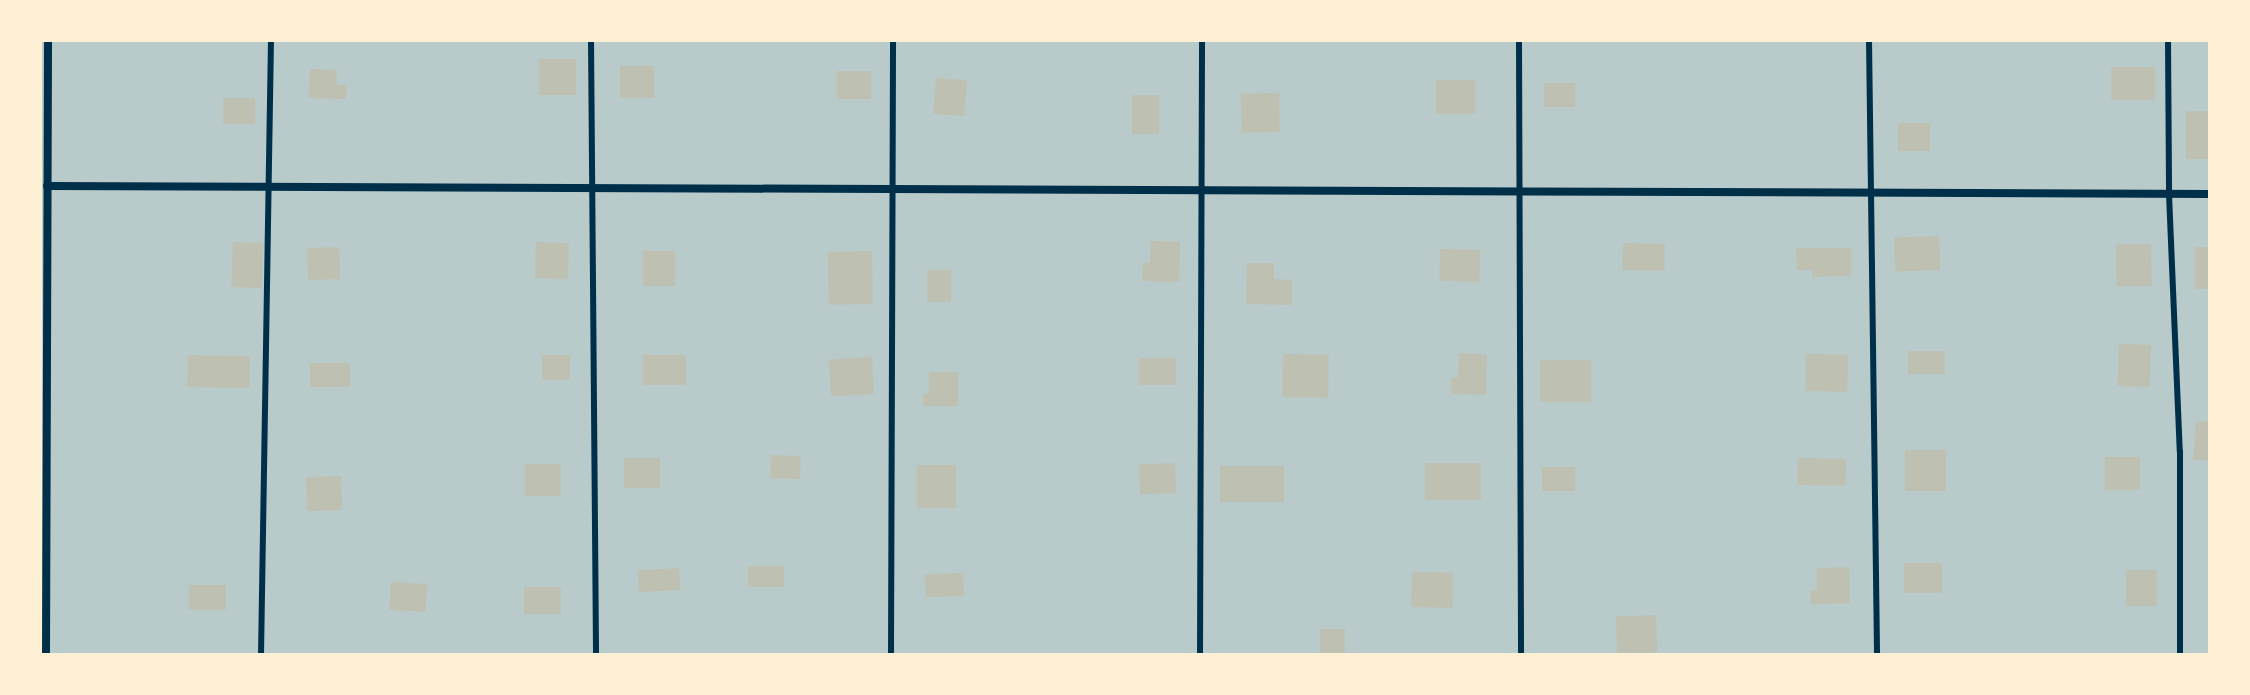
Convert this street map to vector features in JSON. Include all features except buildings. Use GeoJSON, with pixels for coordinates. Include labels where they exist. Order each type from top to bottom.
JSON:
{"type":"FeatureCollection","features":[{"type":"Feature","properties":{"kind":"street"},"geometry":{"type":"LineString","coordinates":[[46,655],[43,308],[48,40]]}},
{"type":"Feature","properties":{"kind":"street"},"geometry":{"type":"LineString","coordinates":[[47,186],[2210,194]]}},
{"type":"Feature","properties":{"kind":"lane"},"geometry":{"type":"LineString","coordinates":[[261,655],[271,40]]}},
{"type":"Feature","properties":{"kind":"lane"},"geometry":{"type":"LineString","coordinates":[[591,40],[596,655]]}},
{"type":"Feature","properties":{"kind":"lane"},"geometry":{"type":"LineString","coordinates":[[891,655],[893,40]]}},
{"type":"Feature","properties":{"kind":"lane"},"geometry":{"type":"LineString","coordinates":[[1200,655],[1202,40]]}},
{"type":"Feature","properties":{"kind":"lane"},"geometry":{"type":"LineString","coordinates":[[1519,40],[1521,655]]}},
{"type":"Feature","properties":{"kind":"lane"},"geometry":{"type":"LineString","coordinates":[[1869,40],[1877,655]]}},
{"type":"Feature","properties":{"kind":"lane"},"geometry":{"type":"LineString","coordinates":[[2168,40],[2169,194],[2180,452],[2180,655]]}},
{"type":"Feature","properties":{"kind":"shaded area"},"geometry":{"type":"Polygon","coordinates":[[[40,40],[2210,40],[2210,655],[40,655],[40,40]]]}}]}
